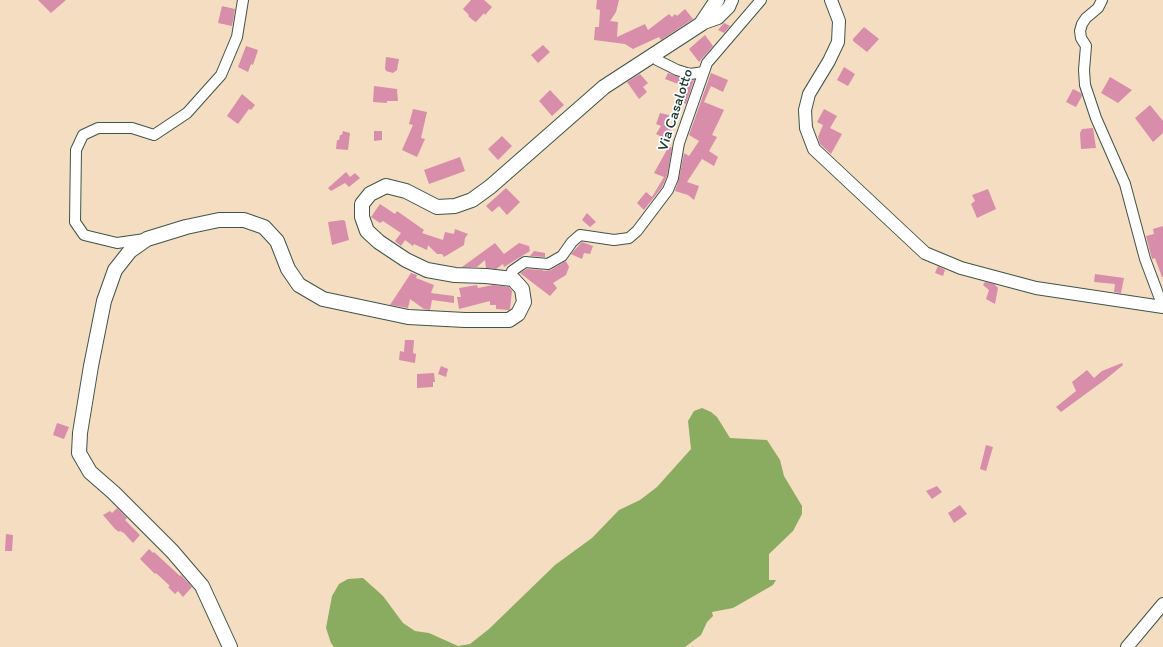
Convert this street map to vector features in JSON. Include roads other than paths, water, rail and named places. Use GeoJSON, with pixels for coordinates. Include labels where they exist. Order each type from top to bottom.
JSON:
{"type":"FeatureCollection","features":[{"type":"Feature","properties":{"kind":"main road"},"geometry":{"type":"LineString","coordinates":[[230,647],[202,586],[172,551],[114,493],[90,472],[79,453],[82,418],[104,301],[115,270],[130,252],[147,239],[186,227],[218,220],[244,220],[264,227],[277,241],[288,269],[299,285],[323,299],[408,317],[509,320],[518,314],[524,302],[522,289],[513,279],[455,275],[427,270],[406,260],[379,242],[367,231],[362,217],[362,204],[370,194],[386,186],[406,191],[437,207],[455,206],[472,200],[495,182],[604,87],[701,24],[717,0]]}},
{"type":"Feature","properties":{"kind":"street"},"geometry":{"type":"LineString","coordinates":[[147,239],[117,242],[84,235],[75,222],[76,150],[83,135],[98,128],[132,128],[154,135],[188,113],[221,75],[237,37],[243,0]]}},
{"type":"Feature","properties":{"kind":"street"},"geometry":{"type":"LineString","coordinates":[[701,24],[718,18],[729,7],[732,0]]}},
{"type":"Feature","properties":{"kind":"street","name":"Via Casalotto"},"geometry":{"type":"LineString","coordinates":[[509,279],[512,271],[525,262],[548,264],[562,256],[572,242],[580,235],[614,240],[629,238],[637,231],[668,190],[673,178],[679,143],[707,63],[761,0]]}},
{"type":"Feature","properties":{"kind":"street"},"geometry":{"type":"LineString","coordinates":[[831,0],[839,21],[838,42],[829,61],[809,94],[805,110],[806,128],[814,149],[925,253],[961,268],[1036,288],[1163,307],[1145,259],[1125,184],[1096,118],[1085,85],[1084,70],[1086,46],[1081,38],[1080,31],[1086,18],[1098,8],[1102,0]]}},
{"type":"Feature","properties":{"kind":"street"},"geometry":{"type":"LineString","coordinates":[[654,55],[657,60],[677,70],[690,74],[704,72]]}},
{"type":"Feature","properties":{"kind":"street"},"geometry":{"type":"LineString","coordinates":[[1127,647],[1163,604]]}}]}
